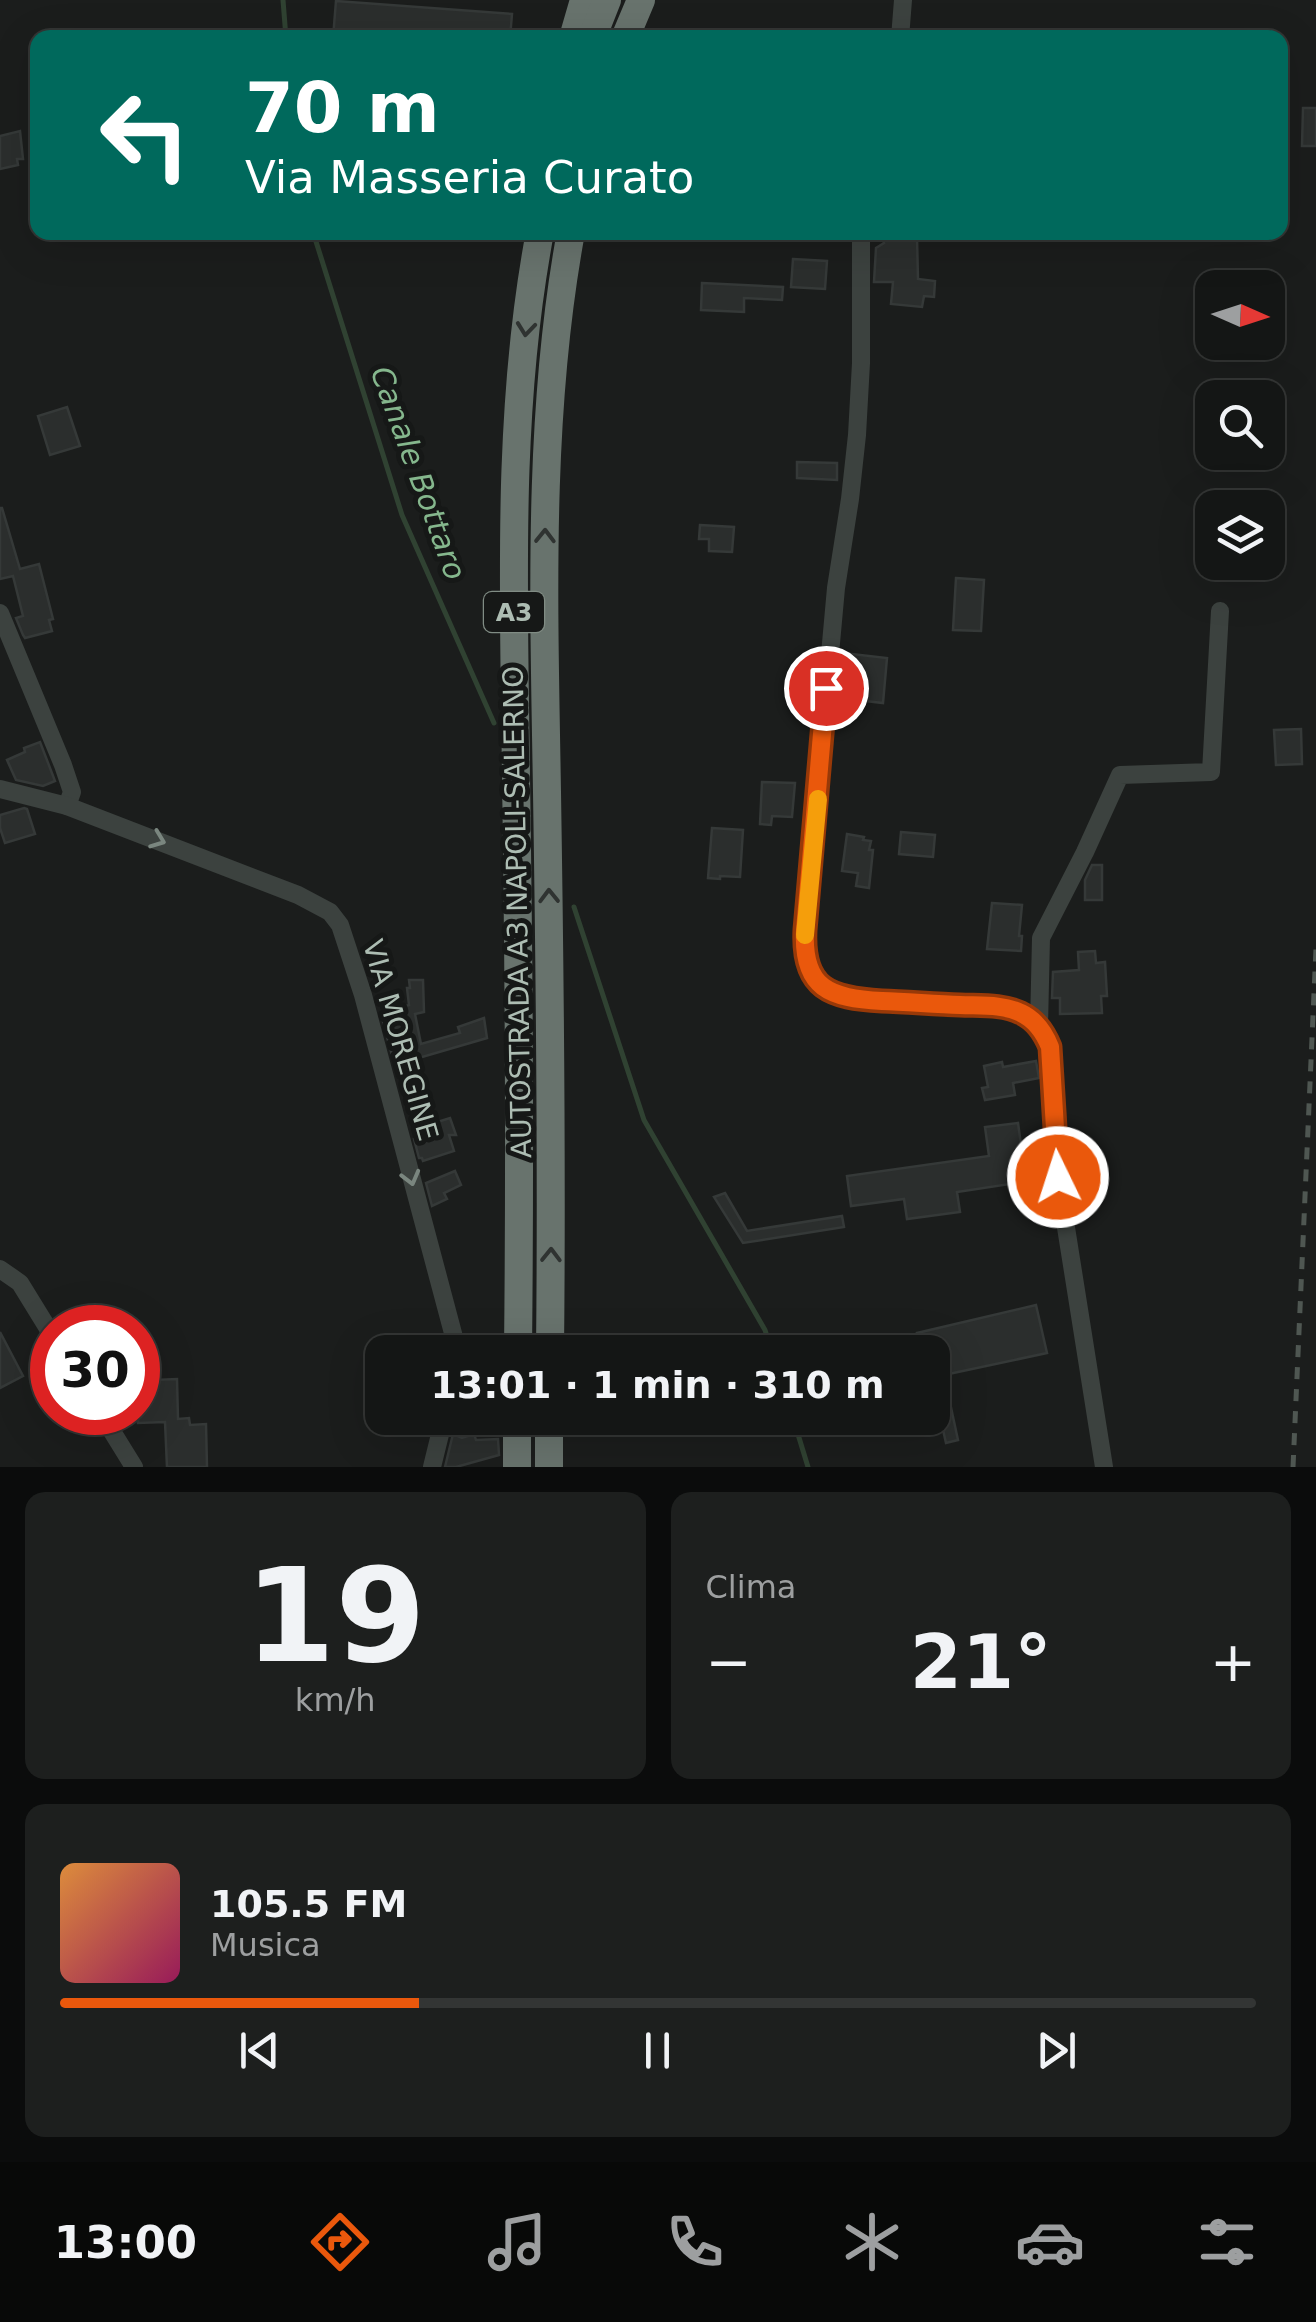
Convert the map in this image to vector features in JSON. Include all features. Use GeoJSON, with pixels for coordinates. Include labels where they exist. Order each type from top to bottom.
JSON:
{"type":"FeatureCollection","features":[{"type":"Feature","properties":{"kind":"highway"},"geometry":{"type":"LineString","coordinates":[[575,30],[584,0]]}},
{"type":"Feature","properties":{"kind":"highway"},"geometry":{"type":"LineString","coordinates":[[595,30],[607,0]]}},
{"type":"Feature","properties":{"kind":"highway"},"geometry":{"type":"LineString","coordinates":[[628,30],[641,0]]}},
{"type":"Feature","properties":{"kind":"highway","name":"AUTOSTRADA A3 NAPOLI-SALERNO"},"geometry":{"type":"LineString","coordinates":[[550,1335],[545,552],[551,390],[570,240]]}},
{"type":"Feature","properties":{"kind":"highway","name":"AUTOSTRADA A3 NAPOLI-SALERNO"},"geometry":{"type":"LineString","coordinates":[[518,1335],[520,1067],[514,527],[520,390],[537,241]]}},
{"type":"Feature","properties":{"kind":"highway"},"geometry":{"type":"LineString","coordinates":[[517,1435],[517,1467]]}},
{"type":"Feature","properties":{"kind":"highway"},"geometry":{"type":"LineString","coordinates":[[549,1467],[550,1435]]}},
{"type":"Feature","properties":{"kind":"street"},"geometry":{"type":"LineString","coordinates":[[900,30],[902,0]]}},
{"type":"Feature","properties":{"kind":"street"},"geometry":{"type":"LineString","coordinates":[[861,240],[858,408],[826,688],[805,930],[807,962],[821,985],[845,998],[1006,1009],[1019,1012],[1039,1026],[1050,1047],[1058,1177],[1104,1467]]}},
{"type":"Feature","properties":{"kind":"street"},"geometry":{"type":"LineString","coordinates":[[1039,1026],[1041,938],[1120,775],[1211,772],[1220,611]]}},
{"type":"Feature","properties":{"kind":"street"},"geometry":{"type":"LineString","coordinates":[[0,613],[63,765],[72,792],[67,806]]}},
{"type":"Feature","properties":{"kind":"street","name":"VIA MOREGINE"},"geometry":{"type":"LineString","coordinates":[[0,789],[67,806],[298,895],[330,912],[340,925],[363,995],[453,1335]]}},
{"type":"Feature","properties":{"kind":"street"},"geometry":{"type":"LineString","coordinates":[[0,1269],[20,1282],[34,1305]]}},
{"type":"Feature","properties":{"kind":"street"},"geometry":{"type":"LineString","coordinates":[[114,1435],[134,1467]]}},
{"type":"Feature","properties":{"kind":"street"},"geometry":{"type":"LineString","coordinates":[[432,1467],[440,1435]]}},
{"type":"Feature","properties":{"kind":"building"},"geometry":{"type":"Polygon","coordinates":[[[336,1],[512,14],[511,30],[334,30],[336,1]]]}},
{"type":"Feature","properties":{"kind":"building"},"geometry":{"type":"Polygon","coordinates":[[[1303,108],[1316,108],[1316,146],[1302,146],[1303,108]]]}},
{"type":"Feature","properties":{"kind":"building"},"geometry":{"type":"Polygon","coordinates":[[[20,131],[23,159],[17,159],[18,165],[0,169],[0,136],[20,131]]]}},
{"type":"Feature","properties":{"kind":"building"},"geometry":{"type":"Polygon","coordinates":[[[882,240],[917,240],[918,279],[935,281],[934,297],[924,296],[922,307],[891,304],[893,282],[874,282],[876,248],[884,243],[882,240]]]}},
{"type":"Feature","properties":{"kind":"building"},"geometry":{"type":"Polygon","coordinates":[[[793,259],[827,261],[825,289],[791,287],[793,259]]]}},
{"type":"Feature","properties":{"kind":"building"},"geometry":{"type":"Polygon","coordinates":[[[702,283],[783,287],[782,300],[744,298],[744,312],[701,310],[702,283]]]}},
{"type":"Feature","properties":{"kind":"building"},"geometry":{"type":"Polygon","coordinates":[[[67,407],[80,446],[50,455],[38,416],[67,407]]]}},
{"type":"Feature","properties":{"kind":"building"},"geometry":{"type":"Polygon","coordinates":[[[797,462],[837,463],[837,480],[797,478],[797,462]]]}},
{"type":"Feature","properties":{"kind":"building"},"geometry":{"type":"Polygon","coordinates":[[[0,508],[20,569],[39,564],[53,619],[49,620],[52,631],[25,638],[23,635],[16,618],[23,616],[13,576],[0,579],[0,508]]]}},
{"type":"Feature","properties":{"kind":"building"},"geometry":{"type":"Polygon","coordinates":[[[700,525],[734,527],[732,552],[709,551],[709,539],[699,539],[700,525]]]}},
{"type":"Feature","properties":{"kind":"building"},"geometry":{"type":"Polygon","coordinates":[[[956,578],[984,580],[981,631],[953,630],[956,578]]]}},
{"type":"Feature","properties":{"kind":"building"},"geometry":{"type":"Polygon","coordinates":[[[843,653],[887,658],[883,703],[839,698],[843,653]]]}},
{"type":"Feature","properties":{"kind":"building"},"geometry":{"type":"Polygon","coordinates":[[[1301,729],[1302,764],[1276,765],[1274,730],[1301,729]]]}},
{"type":"Feature","properties":{"kind":"building"},"geometry":{"type":"Polygon","coordinates":[[[40,742],[55,781],[43,786],[16,780],[7,760],[40,742]]]}},
{"type":"Feature","properties":{"kind":"building"},"geometry":{"type":"Polygon","coordinates":[[[762,782],[795,783],[792,817],[772,816],[771,825],[760,824],[762,782]]]}},
{"type":"Feature","properties":{"kind":"building"},"geometry":{"type":"Polygon","coordinates":[[[24,808],[35,834],[5,843],[0,815],[24,808]]]}},
{"type":"Feature","properties":{"kind":"building"},"geometry":{"type":"Polygon","coordinates":[[[712,828],[743,830],[740,877],[708,878],[712,828]]]}},
{"type":"Feature","properties":{"kind":"building"},"geometry":{"type":"Polygon","coordinates":[[[901,832],[935,835],[933,857],[899,854],[901,832]]]}},
{"type":"Feature","properties":{"kind":"building"},"geometry":{"type":"Polygon","coordinates":[[[847,834],[871,841],[869,888],[856,886],[858,873],[842,871],[847,834]]]}},
{"type":"Feature","properties":{"kind":"building"},"geometry":{"type":"Polygon","coordinates":[[[1092,865],[1102,865],[1102,900],[1085,900],[1085,880],[1092,865]]]}},
{"type":"Feature","properties":{"kind":"building"},"geometry":{"type":"Polygon","coordinates":[[[992,903],[1022,905],[1021,951],[987,949],[992,903]]]}},
{"type":"Feature","properties":{"kind":"building"},"geometry":{"type":"Polygon","coordinates":[[[1095,951],[1096,963],[1105,962],[1107,996],[1101,996],[1102,1013],[1060,1014],[1060,998],[1052,998],[1053,972],[1079,970],[1078,952],[1095,951]]]}},
{"type":"Feature","properties":{"kind":"building"},"geometry":{"type":"Polygon","coordinates":[[[409,980],[423,980],[424,1012],[415,1014],[421,1044],[460,1033],[458,1027],[484,1018],[487,1038],[412,1060],[410,1053],[393,1059],[381,1014],[409,1005],[409,980]]]}},
{"type":"Feature","properties":{"kind":"building"},"geometry":{"type":"Polygon","coordinates":[[[1036,1061],[1039,1078],[1013,1083],[1015,1095],[985,1100],[982,1088],[988,1087],[984,1066],[1036,1061]]]}},
{"type":"Feature","properties":{"kind":"building"},"geometry":{"type":"Polygon","coordinates":[[[450,1118],[456,1135],[449,1135],[454,1151],[423,1161],[414,1139],[415,1129],[450,1118]]]}},
{"type":"Feature","properties":{"kind":"building"},"geometry":{"type":"Polygon","coordinates":[[[1018,1123],[1022,1152],[1041,1150],[1043,1164],[1008,1169],[1010,1184],[957,1192],[960,1212],[907,1219],[904,1199],[851,1206],[847,1176],[989,1156],[985,1127],[1018,1123]]]}},
{"type":"Feature","properties":{"kind":"building"},"geometry":{"type":"Polygon","coordinates":[[[455,1171],[461,1185],[444,1193],[447,1199],[432,1206],[426,1183],[455,1171]]]}},
{"type":"Feature","properties":{"kind":"building"},"geometry":{"type":"Polygon","coordinates":[[[725,1193],[747,1231],[842,1216],[844,1227],[743,1243],[714,1197],[725,1193]]]}},
{"type":"Feature","properties":{"kind":"building"},"geometry":{"type":"Polygon","coordinates":[[[1036,1305],[1047,1353],[950,1374],[950,1335],[917,1333],[1036,1305]]]}},
{"type":"Feature","properties":{"kind":"building"},"geometry":{"type":"Polygon","coordinates":[[[0,1332],[23,1376],[0,1388],[0,1332]]]}},
{"type":"Feature","properties":{"kind":"building"},"geometry":{"type":"Polygon","coordinates":[[[177,1379],[178,1419],[189,1418],[190,1425],[206,1424],[207,1467],[167,1467],[165,1422],[160,1422],[160,1380],[177,1379]]]}},
{"type":"Feature","properties":{"kind":"building"},"geometry":{"type":"Polygon","coordinates":[[[950,1403],[958,1440],[946,1443],[944,1435],[950,1435],[950,1403]]]}},
{"type":"Feature","properties":{"kind":"building"},"geometry":{"type":"Polygon","coordinates":[[[453,1435],[498,1439],[499,1455],[445,1467],[453,1435]]]}},
{"type":"Feature","properties":{"kind":"waterway","name":"Canale Bottaro"},"geometry":{"type":"LineString","coordinates":[[283,0],[285,30]]}},
{"type":"Feature","properties":{"kind":"waterway","name":"Canale Bottaro"},"geometry":{"type":"LineString","coordinates":[[316,240],[402,515],[494,723]]}},
{"type":"Feature","properties":{"kind":"waterway","name":"Canale Bottaro"},"geometry":{"type":"LineString","coordinates":[[574,907],[644,1120],[767,1335]]}},
{"type":"Feature","properties":{"kind":"waterway","name":"Canale Bottaro"},"geometry":{"type":"LineString","coordinates":[[798,1435],[808,1467]]}},
{"type":"Feature","properties":{"kind":"railway"},"geometry":{"type":"LineString","coordinates":[[1293,1467],[1316,948]]}},
{"type":"Feature","properties":{"kind":"slow traffic"},"geometry":{"type":"LineString","coordinates":[[805,935],[818,799]]}},
{"type":"Feature","properties":{"kind":"route"},"geometry":{"type":"LineString","coordinates":[[826,688],[804,947],[812,975],[832,993],[845,998],[988,1006],[1019,1012],[1033,1020],[1050,1047],[1058,1177]]}}]}
